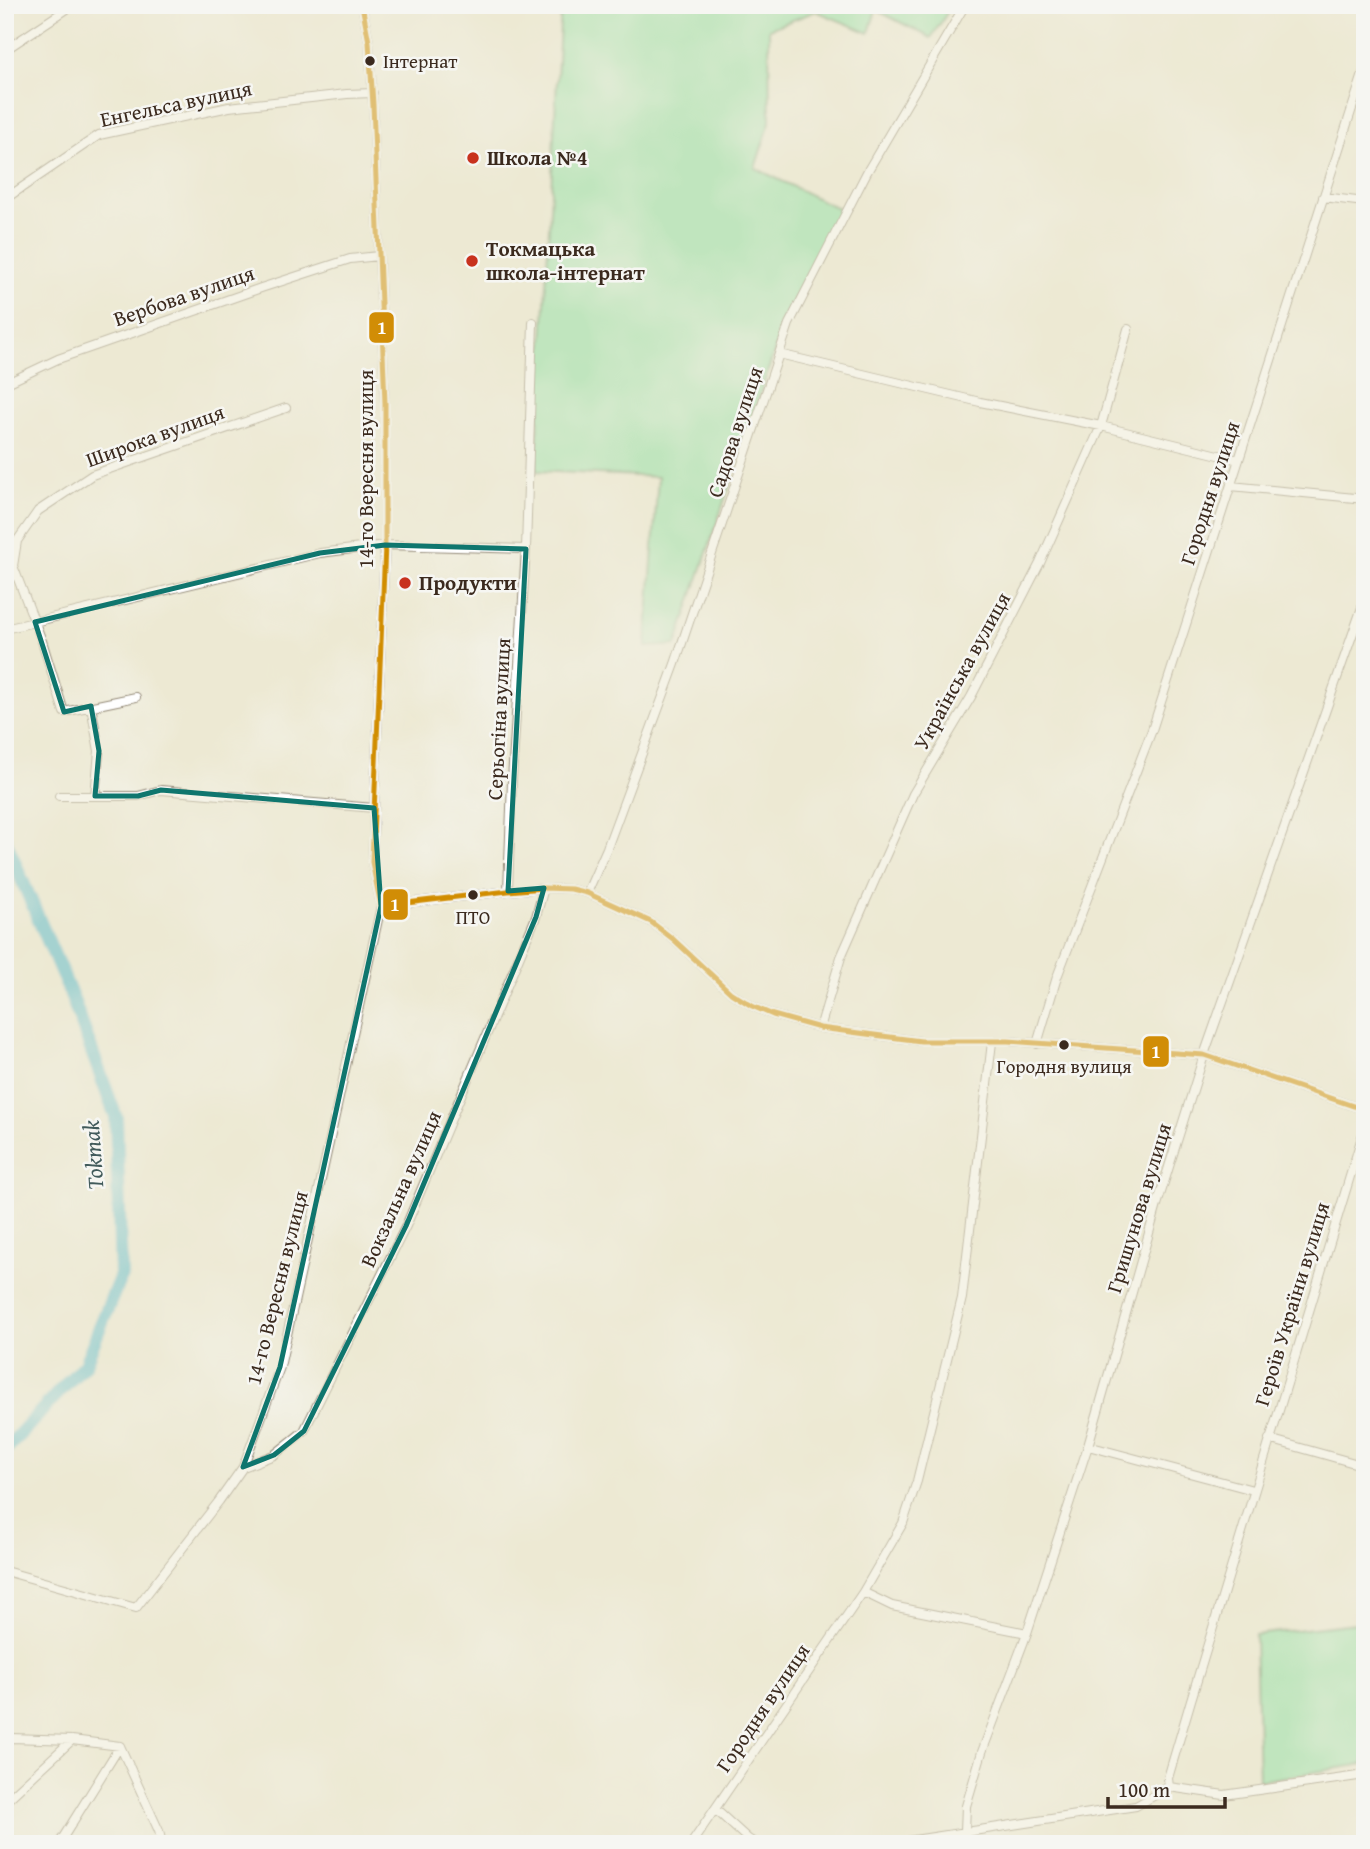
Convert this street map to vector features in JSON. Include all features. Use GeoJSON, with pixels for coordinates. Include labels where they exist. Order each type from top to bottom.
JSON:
{"type":"FeatureCollection","features":[{"type":"Feature","properties":{"kind":"street"},"geometry":{"type":"LineString","coordinates":[[5,50],[72,5]]}},
{"type":"Feature","properties":{"kind":"street","name":"14-го Вересня вулиця"},"geometry":{"type":"LineString","coordinates":[[5,1571],[136,1608],[243,1467],[280,1367],[381,906],[372,862],[385,545],[385,403],[373,93],[369,42],[362,5]]}},
{"type":"Feature","properties":{"kind":"street","name":"Садова вулиця"},"geometry":{"type":"LineString","coordinates":[[587,893],[607,848],[675,664],[789,324],[867,172],[965,5]]}},
{"type":"Feature","properties":{"kind":"street","name":"Городня вулиця"},"geometry":{"type":"LineString","coordinates":[[1037,1044],[1057,976],[1152,730],[1365,68]]}},
{"type":"Feature","properties":{"kind":"street","name":"Енгельса вулиця"},"geometry":{"type":"LineString","coordinates":[[5,199],[99,135],[229,107],[347,93],[373,93]]}},
{"type":"Feature","properties":{"kind":"street"},"geometry":{"type":"LineString","coordinates":[[1323,197],[1365,202]]}},
{"type":"Feature","properties":{"kind":"street","name":"Вербова вулиця"},"geometry":{"type":"LineString","coordinates":[[5,384],[58,359],[248,292],[350,259],[379,256]]}},
{"type":"Feature","properties":{"kind":"street","name":"Серьогіна вулиця"},"geometry":{"type":"LineString","coordinates":[[508,891],[526,549],[533,321]]}},
{"type":"Feature","properties":{"kind":"street","name":"Українська вулиця"},"geometry":{"type":"LineString","coordinates":[[820,1028],[841,957],[913,794],[971,697],[1040,563],[1101,426],[1128,329]]}},
{"type":"Feature","properties":{"kind":"street"},"geometry":{"type":"LineString","coordinates":[[779,354],[979,402],[1101,426],[1239,460]]}},
{"type":"Feature","properties":{"kind":"street","name":"Широка вулиця"},"geometry":{"type":"LineString","coordinates":[[136,697],[64,712],[35,622],[13,566],[17,541],[38,511],[92,475],[286,408]]}},
{"type":"Feature","properties":{"kind":"street"},"geometry":{"type":"LineString","coordinates":[[1231,486],[1365,499]]}},
{"type":"Feature","properties":{"kind":"street"},"geometry":{"type":"LineString","coordinates":[[5,629],[320,552],[385,545],[526,549]]}},
{"type":"Feature","properties":{"kind":"street","name":"Гришунова вулиця"},"geometry":{"type":"LineString","coordinates":[[965,1831],[966,1806],[982,1752],[1027,1633],[1088,1446],[1157,1205],[1204,1055],[1365,599]]}},
{"type":"Feature","properties":{"kind":"street"},"geometry":{"type":"LineString","coordinates":[[91,706],[99,751],[95,796]]}},
{"type":"Feature","properties":{"kind":"street"},"geometry":{"type":"LineString","coordinates":[[59,796],[138,796],[161,790],[374,808]]}},
{"type":"Feature","properties":{"kind":"street","name":"Вокзальна вулиця"},"geometry":{"type":"LineString","coordinates":[[243,1467],[274,1455],[304,1432],[406,1226],[531,928],[544,888]]}},
{"type":"Feature","properties":{"kind":"street"},"geometry":{"type":"LineString","coordinates":[[381,906],[508,891],[571,889],[587,893],[651,922],[731,993],[773,1015],[820,1028],[921,1041],[1037,1044],[1204,1055],[1365,1111]]}},
{"type":"Feature","properties":{"kind":"street","name":"Городня вулиця"},"geometry":{"type":"LineString","coordinates":[[691,1844],[863,1592],[903,1523],[917,1481],[962,1298],[992,1042]]}},
{"type":"Feature","properties":{"kind":"street","name":"Героїв України вулиця"},"geometry":{"type":"LineString","coordinates":[[1169,1787],[1168,1778],[1253,1490],[1365,1127]]}},
{"type":"Feature","properties":{"kind":"street"},"geometry":{"type":"LineString","coordinates":[[1269,1439],[1365,1466]]}},
{"type":"Feature","properties":{"kind":"street"},"geometry":{"type":"LineString","coordinates":[[1088,1446],[1253,1490]]}},
{"type":"Feature","properties":{"kind":"street"},"geometry":{"type":"LineString","coordinates":[[863,1592],[892,1606],[1027,1633]]}},
{"type":"Feature","properties":{"kind":"street"},"geometry":{"type":"LineString","coordinates":[[5,1741],[12,1738],[72,1740],[120,1746]]}},
{"type":"Feature","properties":{"kind":"street"},"geometry":{"type":"LineString","coordinates":[[5,1802],[72,1740]]}},
{"type":"Feature","properties":{"kind":"street"},"geometry":{"type":"LineString","coordinates":[[59,1844],[120,1746]]}},
{"type":"Feature","properties":{"kind":"street"},"geometry":{"type":"LineString","coordinates":[[120,1746],[159,1831],[162,1844]]}},
{"type":"Feature","properties":{"kind":"street"},"geometry":{"type":"LineString","coordinates":[[888,1844],[1136,1806],[1169,1787],[1224,1795],[1365,1775]]}},
{"type":"Feature","properties":{"kind":"street"},"geometry":{"type":"LineString","coordinates":[[715,1809],[756,1844]]}},
{"type":"Feature","properties":{"kind":"highlighted area"},"geometry":{"type":"Polygon","coordinates":[[[385,545],[526,549],[508,891],[544,888],[536,917],[406,1226],[304,1431],[274,1455],[243,1467],[280,1367],[381,906],[374,808],[161,790],[138,796],[95,796],[99,751],[91,706],[64,712],[35,622],[320,553],[385,545]]]}},
{"type":"Feature","properties":{"kind":"green space"},"geometry":{"type":"Polygon","coordinates":[[[561,5],[952,5],[931,38],[876,10],[869,33],[816,11],[769,29],[770,122],[755,168],[841,210],[784,323],[676,645],[646,647],[658,477],[536,471],[561,5]]]}},
{"type":"Feature","properties":{"kind":"green space"},"geometry":{"type":"Polygon","coordinates":[[[1365,1622],[1365,1764],[1259,1781],[1255,1635],[1365,1622]]]}},
{"type":"Feature","properties":{"kind":"waterway","name":"Tokmak"},"geometry":{"type":"LineString","coordinates":[[5,840],[72,997],[116,1117],[121,1275],[85,1364],[5,1450]]}},
{"type":"Feature","properties":{"kind":"transit line","name":"1"},"geometry":{"type":"LineString","coordinates":[[362,5],[369,42],[373,105],[385,403],[385,545],[372,862],[381,906],[508,891],[571,889],[587,893],[651,922],[731,993],[773,1015],[820,1028],[921,1041],[1008,1041],[1204,1055],[1365,1110]]}},
{"type":"Feature","properties":{"kind":"place","name":"Інтернат"},"geometry":{"type":"Point","coordinates":[370,61]}},
{"type":"Feature","properties":{"kind":"place","name":"Школа №4"},"geometry":{"type":"Point","coordinates":[473,158]}},
{"type":"Feature","properties":{"kind":"place","name":"Токмацька школа-інтернат"},"geometry":{"type":"Point","coordinates":[472,261]}},
{"type":"Feature","properties":{"kind":"place","name":"Продукти"},"geometry":{"type":"Point","coordinates":[405,583]}},
{"type":"Feature","properties":{"kind":"place","name":"ПТО"},"geometry":{"type":"Point","coordinates":[473,895]}},
{"type":"Feature","properties":{"kind":"place","name":"Городня вулиця"},"geometry":{"type":"Point","coordinates":[1064,1045]}}]}
